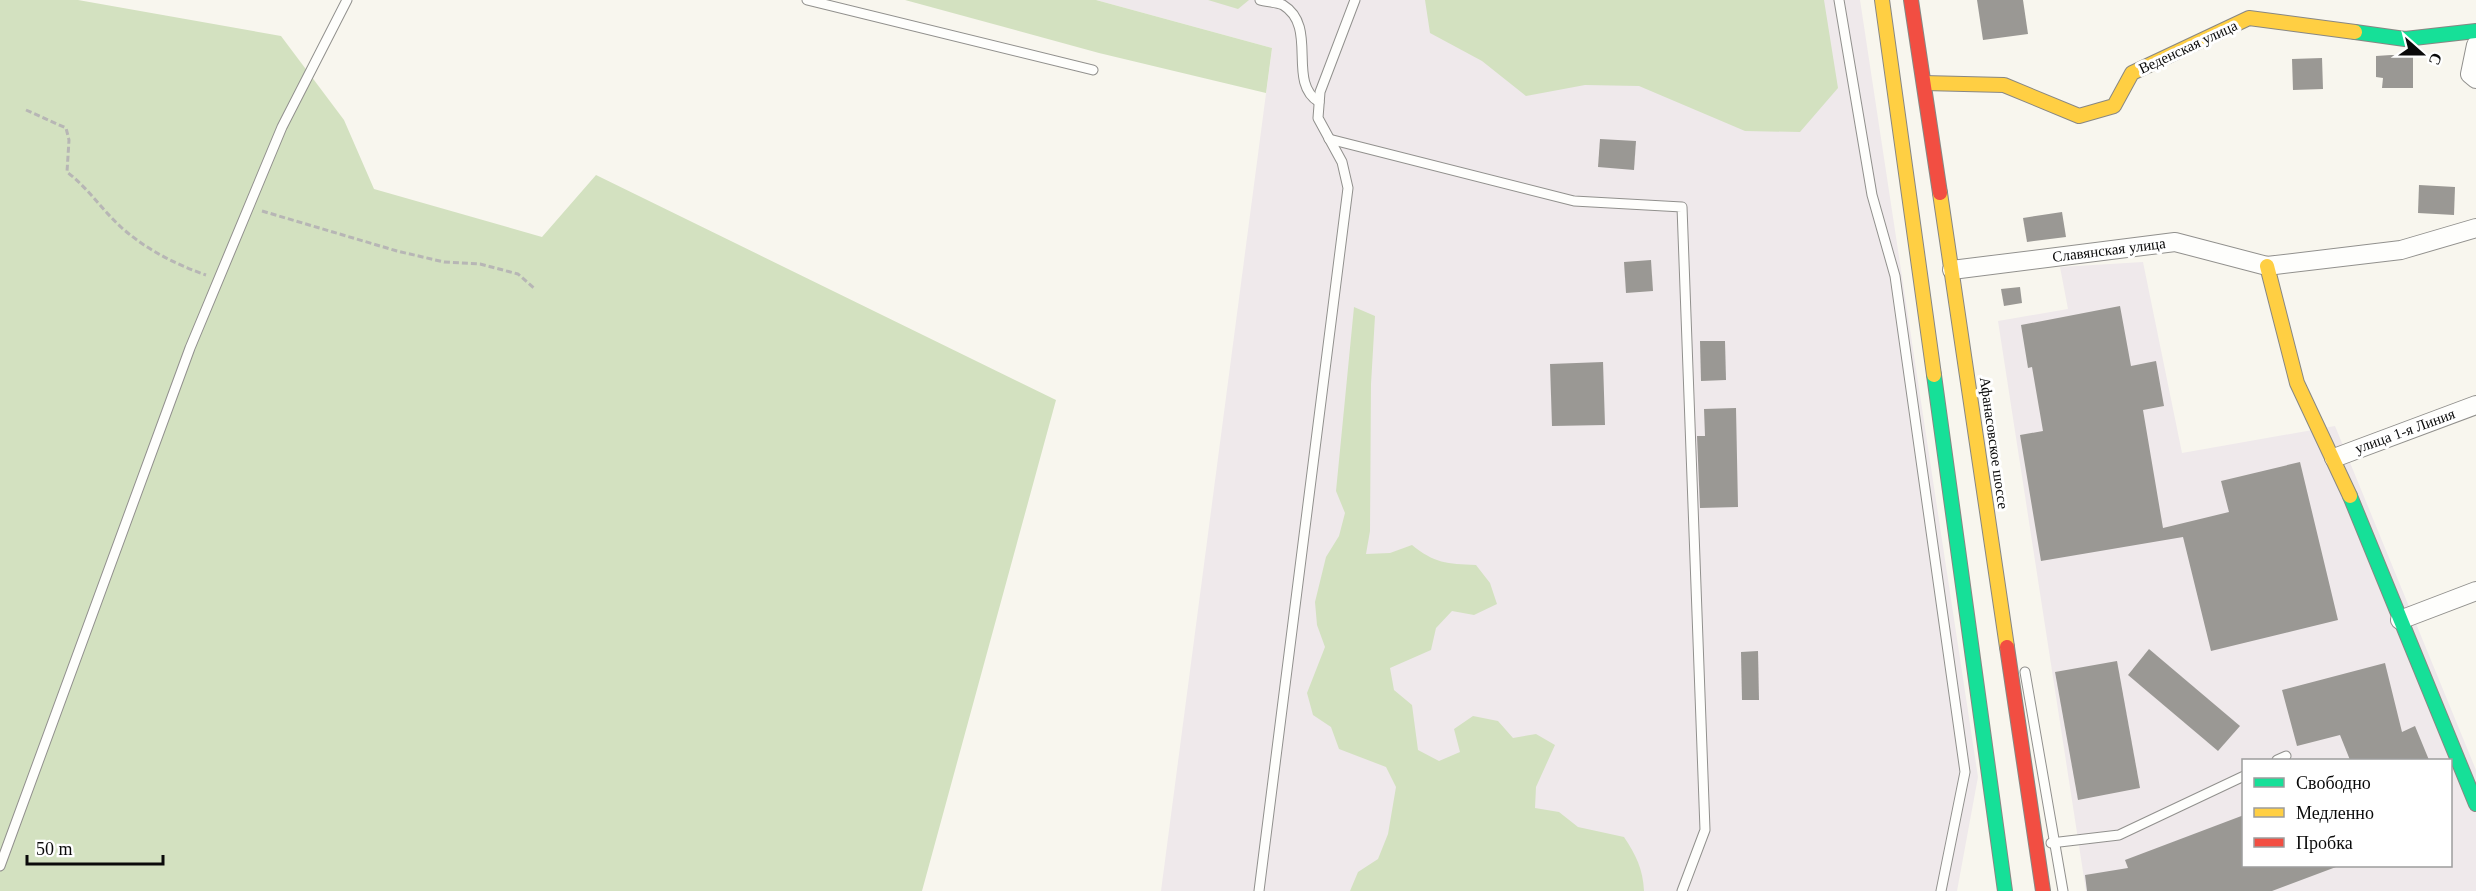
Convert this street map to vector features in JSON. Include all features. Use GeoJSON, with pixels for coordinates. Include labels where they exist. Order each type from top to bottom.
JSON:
{"type":"FeatureCollection","features":[{"type":"Feature","properties":{"kind":"main road"},"geometry":{"type":"LineString","coordinates":[[1882,0],[2005,891]]}},
{"type":"Feature","properties":{"kind":"main road","name":"Афанасовское шоссе"},"geometry":{"type":"LineString","coordinates":[[1911,0],[2043,891]]}},
{"type":"Feature","properties":{"kind":"main road","name":"Веденская улица"},"geometry":{"type":"LineString","coordinates":[[1924,82],[2004,85],[2079,116],[2114,106],[2132,73],[2249,18],[2405,39],[2476,31]]}},
{"type":"Feature","properties":{"kind":"main road"},"geometry":{"type":"LineString","coordinates":[[2267,266],[2297,383],[2334,458],[2400,620],[2470,770],[2476,804]]}},
{"type":"Feature","properties":{"kind":"street"},"geometry":{"type":"LineString","coordinates":[[2476,45],[2470,74],[2476,79]]}},
{"type":"Feature","properties":{"kind":"street","name":"Славянская улица"},"geometry":{"type":"LineString","coordinates":[[1952,270],[2175,242],[2267,266],[2402,250],[2476,228]]}},
{"type":"Feature","properties":{"kind":"street","name":"улица 1-я Линия"},"geometry":{"type":"LineString","coordinates":[[2334,458],[2476,405]]}},
{"type":"Feature","properties":{"kind":"street"},"geometry":{"type":"LineString","coordinates":[[2400,620],[2476,591]]}},
{"type":"Feature","properties":{"kind":"lane"},"geometry":{"type":"LineString","coordinates":[[0,866],[190,348],[282,127],[347,0]]}},
{"type":"Feature","properties":{"kind":"lane"},"geometry":{"type":"LineString","coordinates":[[807,0],[1093,70]]}},
{"type":"Feature","properties":{"kind":"lane"},"geometry":{"type":"LineString","coordinates":[[1260,0],[1283,6],[1300,26],[1304,55],[1304,84],[1310,96],[1319,102]]}},
{"type":"Feature","properties":{"kind":"lane"},"geometry":{"type":"LineString","coordinates":[[1258,891],[1348,188],[1342,162],[1318,118],[1320,92],[1355,0]]}},
{"type":"Feature","properties":{"kind":"lane"},"geometry":{"type":"LineString","coordinates":[[1839,0],[1872,195],[1895,276],[1965,772],[1941,891]]}},
{"type":"Feature","properties":{"kind":"lane"},"geometry":{"type":"LineString","coordinates":[[1329,139],[1574,201],[1682,207],[1705,830],[1682,891]]}},
{"type":"Feature","properties":{"kind":"lane"},"geometry":{"type":"LineString","coordinates":[[2025,672],[2063,891]]}},
{"type":"Feature","properties":{"kind":"lane"},"geometry":{"type":"LineString","coordinates":[[2037,845],[2118,835],[2242,777]]}},
{"type":"Feature","properties":{"kind":"path"},"geometry":{"type":"LineString","coordinates":[[26,110],[66,129],[69,140],[67,172],[93,194],[120,227],[149,250],[184,267],[219,280]]}},
{"type":"Feature","properties":{"kind":"path"},"geometry":{"type":"LineString","coordinates":[[249,208],[397,251],[444,262],[480,264],[518,274],[535,289]]}},
{"type":"Feature","properties":{"kind":"shaded area"},"geometry":{"type":"Polygon","coordinates":[[[1096,0],[1860,0],[1978,777],[1957,891],[1161,891],[1272,48],[1096,0]]]}},
{"type":"Feature","properties":{"kind":"shaded area"},"geometry":{"type":"Polygon","coordinates":[[[2143,262],[2182,453],[2335,426],[2476,770],[2476,891],[2086,891],[1998,321],[2068,309],[2060,267],[2143,262]]]}},
{"type":"Feature","properties":{"kind":"green space"},"geometry":{"type":"Polygon","coordinates":[[[0,0],[78,0],[281,36],[344,120],[374,189],[542,237],[596,175],[1056,400],[922,891],[0,891],[0,0]]]}},
{"type":"Feature","properties":{"kind":"green space"},"geometry":{"type":"Polygon","coordinates":[[[905,0],[1096,0],[1272,48],[1266,93],[1099,53],[905,0]]]}},
{"type":"Feature","properties":{"kind":"green space"},"geometry":{"type":"Polygon","coordinates":[[[1208,0],[1249,0],[1238,9],[1208,0]]]}},
{"type":"Feature","properties":{"kind":"green space"},"geometry":{"type":"Polygon","coordinates":[[[1425,0],[1824,0],[1838,88],[1800,132],[1745,131],[1639,86],[1585,85],[1526,96],[1482,61],[1430,33],[1425,0]]]}},
{"type":"Feature","properties":{"kind":"green space"},"geometry":{"type":"Polygon","coordinates":[[[1354,307],[1375,316],[1371,384],[1370,531],[1366,554],[1390,553],[1412,545],[1434,559],[1476,565],[1490,583],[1497,604],[1474,615],[1452,611],[1436,628],[1431,650],[1390,668],[1394,690],[1412,705],[1418,750],[1439,761],[1460,752],[1454,729],[1473,716],[1498,721],[1513,738],[1536,734],[1555,745],[1536,787],[1535,808],[1559,812],[1578,827],[1624,837],[1638,862],[1644,891],[1350,891],[1358,872],[1378,859],[1388,834],[1396,787],[1386,767],[1339,749],[1331,727],[1313,715],[1307,693],[1325,647],[1317,625],[1315,602],[1326,557],[1339,536],[1345,513],[1336,491],[1354,307]]]}},
{"type":"Feature","properties":{"kind":"building"},"geometry":{"type":"Polygon","coordinates":[[[1977,0],[2023,0],[2028,34],[1983,40],[1977,0]]]}},
{"type":"Feature","properties":{"kind":"building"},"geometry":{"type":"Polygon","coordinates":[[[2413,55],[2413,88],[2382,88],[2383,78],[2376,77],[2376,56],[2413,55]]]}},
{"type":"Feature","properties":{"kind":"building"},"geometry":{"type":"Polygon","coordinates":[[[2322,58],[2323,89],[2293,90],[2292,59],[2322,58]]]}},
{"type":"Feature","properties":{"kind":"building"},"geometry":{"type":"Polygon","coordinates":[[[1600,139],[1636,141],[1634,170],[1598,167],[1600,139]]]}},
{"type":"Feature","properties":{"kind":"building"},"geometry":{"type":"Polygon","coordinates":[[[2419,185],[2455,187],[2454,215],[2418,213],[2419,185]]]}},
{"type":"Feature","properties":{"kind":"building"},"geometry":{"type":"Polygon","coordinates":[[[2062,212],[2066,237],[2027,242],[2023,218],[2062,212]]]}},
{"type":"Feature","properties":{"kind":"building"},"geometry":{"type":"Polygon","coordinates":[[[1651,260],[1653,291],[1626,293],[1624,262],[1651,260]]]}},
{"type":"Feature","properties":{"kind":"building"},"geometry":{"type":"Polygon","coordinates":[[[2020,287],[2022,303],[2004,306],[2001,289],[2020,287]]]}},
{"type":"Feature","properties":{"kind":"building"},"geometry":{"type":"Polygon","coordinates":[[[2120,306],[2131,366],[2156,361],[2164,406],[2143,410],[2163,528],[2229,512],[2221,481],[2300,462],[2338,620],[2211,651],[2183,537],[2041,561],[2020,435],[2043,431],[2032,367],[2028,368],[2021,325],[2120,306]]]}},
{"type":"Feature","properties":{"kind":"building"},"geometry":{"type":"Polygon","coordinates":[[[1700,341],[1725,341],[1726,380],[1701,381],[1700,341]]]}},
{"type":"Feature","properties":{"kind":"building"},"geometry":{"type":"Polygon","coordinates":[[[1603,362],[1605,425],[1552,426],[1550,364],[1603,362]]]}},
{"type":"Feature","properties":{"kind":"building"},"geometry":{"type":"Polygon","coordinates":[[[1736,408],[1738,507],[1700,508],[1697,436],[1705,436],[1704,409],[1736,408]]]}},
{"type":"Feature","properties":{"kind":"building"},"geometry":{"type":"Polygon","coordinates":[[[2149,649],[2240,726],[2218,751],[2128,675],[2149,649]]]}},
{"type":"Feature","properties":{"kind":"building"},"geometry":{"type":"Polygon","coordinates":[[[1758,651],[1759,700],[1742,700],[1741,652],[1758,651]]]}},
{"type":"Feature","properties":{"kind":"building"},"geometry":{"type":"Polygon","coordinates":[[[2117,661],[2140,788],[2078,800],[2055,672],[2117,661]]]}},
{"type":"Feature","properties":{"kind":"building"},"geometry":{"type":"Polygon","coordinates":[[[2385,663],[2402,732],[2415,726],[2429,759],[2350,759],[2340,735],[2297,746],[2282,690],[2385,663]]]}},
{"type":"Feature","properties":{"kind":"building"},"geometry":{"type":"Polygon","coordinates":[[[2242,816],[2242,867],[2336,867],[2272,891],[2087,891],[2085,875],[2128,868],[2125,860],[2242,816]]]}},
{"type":"Feature","properties":{"kind":"traffic: fast"},"geometry":{"type":"LineString","coordinates":[[2355,32],[2405,39],[2476,31]]}},
{"type":"Feature","properties":{"kind":"traffic: fast"},"geometry":{"type":"LineString","coordinates":[[1934,375],[2005,891]]}},
{"type":"Feature","properties":{"kind":"traffic: fast"},"geometry":{"type":"LineString","coordinates":[[2350,496],[2476,804]]}},
{"type":"Feature","properties":{"kind":"traffic: slow"},"geometry":{"type":"LineString","coordinates":[[1882,0],[1934,375]]}},
{"type":"Feature","properties":{"kind":"traffic: slow"},"geometry":{"type":"LineString","coordinates":[[1924,83],[2004,85],[2079,116],[2114,106],[2132,73],[2249,18],[2355,32]]}},
{"type":"Feature","properties":{"kind":"traffic: slow"},"geometry":{"type":"LineString","coordinates":[[1940,193],[2007,647]]}},
{"type":"Feature","properties":{"kind":"traffic: slow"},"geometry":{"type":"LineString","coordinates":[[2267,266],[2297,383],[2350,496]]}},
{"type":"Feature","properties":{"kind":"traffic: jam"},"geometry":{"type":"LineString","coordinates":[[1911,0],[1940,193]]}},
{"type":"Feature","properties":{"kind":"traffic: jam"},"geometry":{"type":"LineString","coordinates":[[2007,647],[2043,891]]}}]}
